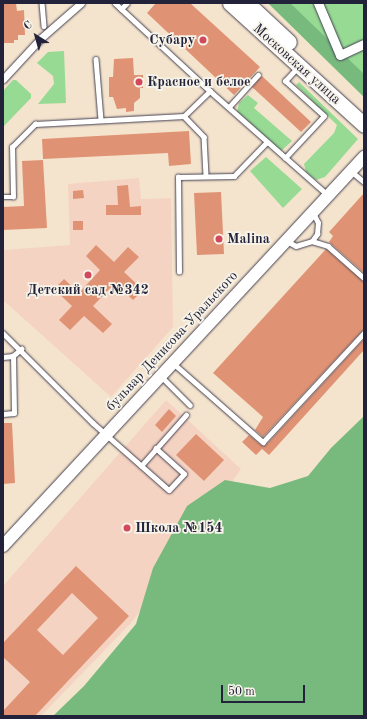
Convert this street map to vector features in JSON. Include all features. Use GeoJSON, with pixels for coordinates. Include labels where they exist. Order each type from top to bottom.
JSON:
{"type":"FeatureCollection","features":[{"type":"Feature","properties":{"kind":"main road","name":"Московская улица"},"geometry":{"type":"LineString","coordinates":[[230,3],[364,125]]}},
{"type":"Feature","properties":{"kind":"main road","name":"Московская улица"},"geometry":{"type":"LineString","coordinates":[[248,3],[364,112]]}},
{"type":"Feature","properties":{"kind":"street"},"geometry":{"type":"LineString","coordinates":[[3,79],[41,38],[81,3]]}},
{"type":"Feature","properties":{"kind":"street"},"geometry":{"type":"LineString","coordinates":[[318,3],[340,55],[364,44]]}},
{"type":"Feature","properties":{"kind":"street","name":"бульвар Денисова-Уральского"},"geometry":{"type":"LineString","coordinates":[[3,546],[107,435],[172,362],[287,241],[364,157]]}},
{"type":"Feature","properties":{"kind":"lane"},"geometry":{"type":"LineString","coordinates":[[42,3],[44,26]]}},
{"type":"Feature","properties":{"kind":"lane"},"geometry":{"type":"LineString","coordinates":[[115,3],[210,91],[328,195]]}},
{"type":"Feature","properties":{"kind":"lane"},"geometry":{"type":"LineString","coordinates":[[121,9],[127,3]]}},
{"type":"Feature","properties":{"kind":"lane"},"geometry":{"type":"LineString","coordinates":[[96,59],[101,120]]}},
{"type":"Feature","properties":{"kind":"lane"},"geometry":{"type":"LineString","coordinates":[[285,158],[324,116],[285,81],[299,65]]}},
{"type":"Feature","properties":{"kind":"lane"},"geometry":{"type":"LineString","coordinates":[[229,107],[258,75]]}},
{"type":"Feature","properties":{"kind":"lane"},"geometry":{"type":"LineString","coordinates":[[3,197],[13,197],[12,147],[35,124],[184,116],[210,91]]}},
{"type":"Feature","properties":{"kind":"lane"},"geometry":{"type":"LineString","coordinates":[[184,116],[204,137],[206,176]]}},
{"type":"Feature","properties":{"kind":"lane"},"geometry":{"type":"LineString","coordinates":[[179,272],[178,176],[234,176],[267,142]]}},
{"type":"Feature","properties":{"kind":"lane"},"geometry":{"type":"LineString","coordinates":[[351,171],[364,182]]}},
{"type":"Feature","properties":{"kind":"lane"},"geometry":{"type":"LineString","coordinates":[[312,241],[317,234],[318,223],[313,213]]}},
{"type":"Feature","properties":{"kind":"lane"},"geometry":{"type":"LineString","coordinates":[[287,241],[296,246],[312,241],[328,246],[364,278]]}},
{"type":"Feature","properties":{"kind":"lane"},"geometry":{"type":"LineString","coordinates":[[3,333],[107,435],[169,490],[184,474],[156,449]]}},
{"type":"Feature","properties":{"kind":"lane"},"geometry":{"type":"LineString","coordinates":[[172,362],[263,442],[364,333]]}},
{"type":"Feature","properties":{"kind":"lane"},"geometry":{"type":"LineString","coordinates":[[3,357],[13,356],[21,350]]}},
{"type":"Feature","properties":{"kind":"lane"},"geometry":{"type":"LineString","coordinates":[[3,414],[14,414],[13,356]]}},
{"type":"Feature","properties":{"kind":"lane"},"geometry":{"type":"LineString","coordinates":[[160,375],[190,405]]}},
{"type":"Feature","properties":{"kind":"lane"},"geometry":{"type":"LineString","coordinates":[[141,466],[186,415]]}},
{"type":"Feature","properties":{"kind":"shaded area","name":"Детский сад №342"},"geometry":{"type":"Polygon","coordinates":[[[139,178],[141,199],[171,198],[173,327],[111,397],[3,300],[3,250],[70,245],[68,184],[139,178]]]}},
{"type":"Feature","properties":{"kind":"shaded area","name":"Школа №154"},"geometry":{"type":"Polygon","coordinates":[[[166,400],[241,469],[131,623],[41,716],[3,716],[3,586],[166,400]]]}},
{"type":"Feature","properties":{"kind":"green space"},"geometry":{"type":"Polygon","coordinates":[[[268,3],[364,3],[364,97],[268,3]]]}},
{"type":"Feature","properties":{"kind":"green space"},"geometry":{"type":"Polygon","coordinates":[[[268,3],[290,3],[364,74],[364,97],[268,3]]]}},
{"type":"Feature","properties":{"kind":"green space"},"geometry":{"type":"Polygon","coordinates":[[[64,51],[66,103],[38,104],[54,84],[53,76],[37,63],[48,52],[64,51]]]}},
{"type":"Feature","properties":{"kind":"green space"},"geometry":{"type":"Polygon","coordinates":[[[13,80],[16,80],[31,94],[31,98],[3,127],[3,91],[13,80]]]}},
{"type":"Feature","properties":{"kind":"green space"},"geometry":{"type":"Polygon","coordinates":[[[299,82],[358,139],[325,177],[316,180],[306,172],[304,164],[334,133],[337,125],[296,85],[299,82]]]}},
{"type":"Feature","properties":{"kind":"green space"},"geometry":{"type":"Polygon","coordinates":[[[248,95],[258,103],[254,108],[292,141],[281,151],[237,112],[239,103],[248,95]]]}},
{"type":"Feature","properties":{"kind":"green space"},"geometry":{"type":"Polygon","coordinates":[[[266,157],[302,189],[283,208],[250,171],[266,157]]]}},
{"type":"Feature","properties":{"kind":"green space"},"geometry":{"type":"Polygon","coordinates":[[[364,416],[364,716],[53,716],[84,686],[136,624],[153,568],[187,506],[225,480],[270,488],[308,476],[331,448],[364,416]]]}},
{"type":"Feature","properties":{"kind":"building"},"geometry":{"type":"Polygon","coordinates":[[[3,3],[16,3],[17,11],[24,10],[25,35],[18,35],[18,40],[14,40],[14,43],[3,43],[3,3]]]}},
{"type":"Feature","properties":{"kind":"building","name":"Субару"},"geometry":{"type":"Polygon","coordinates":[[[156,3],[190,3],[260,67],[234,95],[147,13],[156,3]]]}},
{"type":"Feature","properties":{"kind":"building"},"geometry":{"type":"Polygon","coordinates":[[[133,58],[134,75],[143,75],[143,88],[140,88],[140,98],[134,103],[134,111],[126,112],[126,108],[117,109],[113,97],[109,97],[109,77],[113,77],[114,59],[133,58]]]}},
{"type":"Feature","properties":{"kind":"building"},"geometry":{"type":"Polygon","coordinates":[[[262,76],[311,122],[301,132],[252,87],[262,76]]]}},
{"type":"Feature","properties":{"kind":"building"},"geometry":{"type":"Polygon","coordinates":[[[189,131],[191,164],[169,166],[168,153],[43,159],[42,139],[189,131]]]}},
{"type":"Feature","properties":{"kind":"building"},"geometry":{"type":"Polygon","coordinates":[[[43,160],[47,228],[3,230],[3,207],[24,206],[22,161],[43,160]]]}},
{"type":"Feature","properties":{"kind":"building"},"geometry":{"type":"Polygon","coordinates":[[[128,185],[130,207],[141,206],[141,215],[106,215],[106,205],[118,205],[117,186],[128,185]]]}},
{"type":"Feature","properties":{"kind":"building"},"geometry":{"type":"Polygon","coordinates":[[[83,190],[84,198],[73,199],[73,191],[83,190]]]}},
{"type":"Feature","properties":{"kind":"building"},"geometry":{"type":"Polygon","coordinates":[[[221,192],[224,254],[197,255],[194,193],[221,192]]]}},
{"type":"Feature","properties":{"kind":"building"},"geometry":{"type":"Polygon","coordinates":[[[364,193],[364,273],[329,242],[333,236],[329,232],[364,193]]]}},
{"type":"Feature","properties":{"kind":"building"},"geometry":{"type":"Polygon","coordinates":[[[73,221],[83,221],[83,230],[73,230],[73,221]]]}},
{"type":"Feature","properties":{"kind":"building"},"geometry":{"type":"Polygon","coordinates":[[[96,245],[114,262],[128,247],[139,257],[124,272],[143,290],[133,300],[115,283],[93,306],[112,324],[103,333],[84,316],[70,330],[59,320],[72,306],[54,289],[64,279],[79,293],[100,270],[86,256],[96,245]]]}},
{"type":"Feature","properties":{"kind":"building"},"geometry":{"type":"Polygon","coordinates":[[[326,249],[364,282],[364,329],[263,437],[255,430],[263,417],[213,373],[326,249]]]}},
{"type":"Feature","properties":{"kind":"building"},"geometry":{"type":"Polygon","coordinates":[[[364,339],[364,350],[269,455],[262,449],[256,455],[242,442],[249,435],[261,445],[266,445],[364,339]]]}},
{"type":"Feature","properties":{"kind":"building"},"geometry":{"type":"Polygon","coordinates":[[[169,409],[176,416],[162,432],[155,425],[169,409]]]}},
{"type":"Feature","properties":{"kind":"building"},"geometry":{"type":"Polygon","coordinates":[[[3,423],[12,423],[15,483],[3,484],[3,423]]]}},
{"type":"Feature","properties":{"kind":"building"},"geometry":{"type":"Polygon","coordinates":[[[196,434],[224,460],[204,481],[176,455],[196,434]]]}},
{"type":"Feature","properties":{"kind":"building"},"geometry":{"type":"Polygon","coordinates":[[[76,566],[129,616],[35,716],[3,716],[3,711],[30,682],[3,657],[3,643],[76,566]],[[72,593],[37,630],[63,655],[98,618],[72,593]]]}},
{"type":"Feature","properties":{"kind":"place","name":"Субару"},"geometry":{"type":"Point","coordinates":[203,40]}},
{"type":"Feature","properties":{"kind":"place","name":"Красное и белое"},"geometry":{"type":"Point","coordinates":[139,82]}},
{"type":"Feature","properties":{"kind":"place","name":"Malina"},"geometry":{"type":"Point","coordinates":[219,239]}},
{"type":"Feature","properties":{"kind":"place","name":"Детский сад №342"},"geometry":{"type":"Point","coordinates":[88,275]}},
{"type":"Feature","properties":{"kind":"place","name":"Школа №154"},"geometry":{"type":"Point","coordinates":[127,528]}}]}
